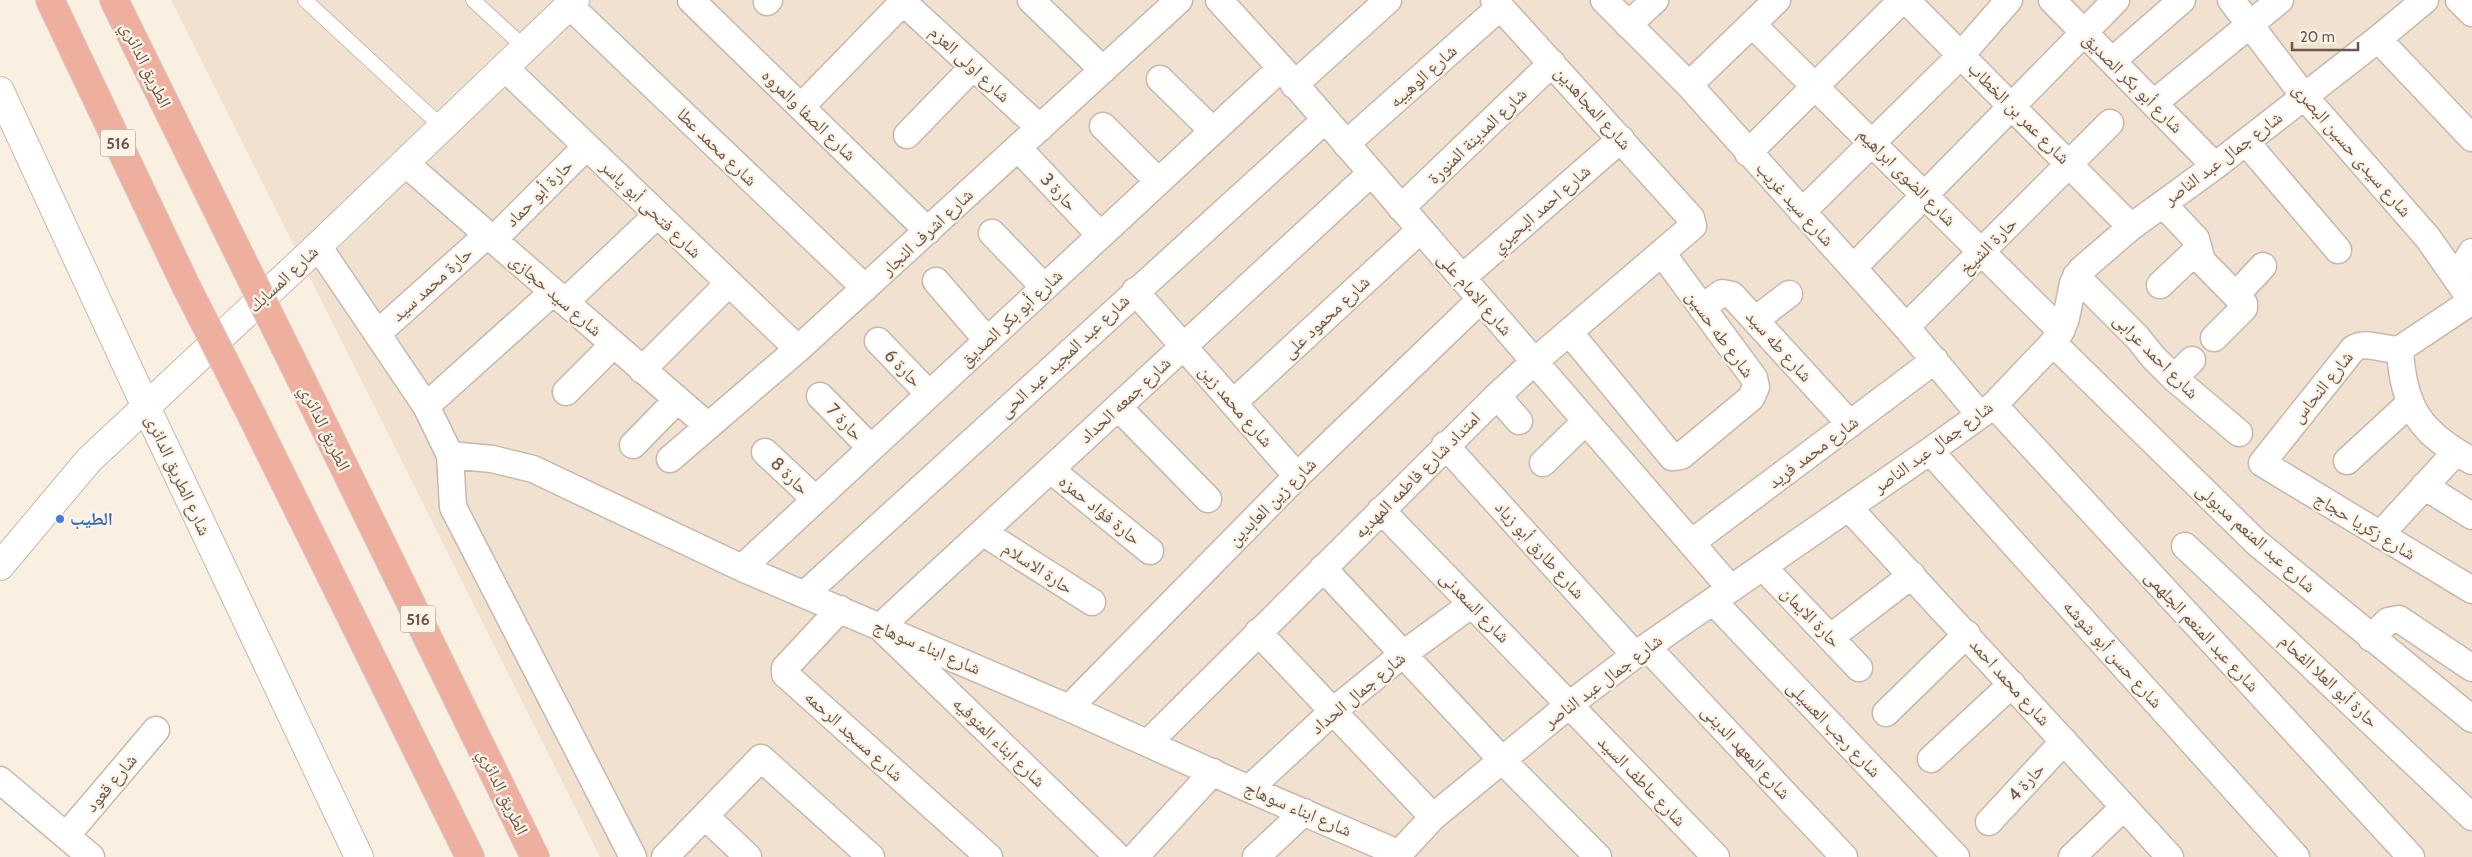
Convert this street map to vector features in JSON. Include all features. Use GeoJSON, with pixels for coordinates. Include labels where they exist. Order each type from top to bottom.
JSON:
{"type":"FeatureCollection","features":[{"type":"Feature","properties":{"kind":"highway","name":"516"},"geometry":{"type":"LineString","coordinates":[[50,0],[186,286],[470,857]]}},
{"type":"Feature","properties":{"kind":"highway","name":"الطريق الدائري"},"geometry":{"type":"LineString","coordinates":[[114,0],[535,857]]}},
{"type":"Feature","properties":{"kind":"street","name":"شارع الصفا والمروه"},"geometry":{"type":"LineString","coordinates":[[691,0],[928,231]]}},
{"type":"Feature","properties":{"kind":"street"},"geometry":{"type":"LineString","coordinates":[[1031,0],[1103,70]]}},
{"type":"Feature","properties":{"kind":"street","name":"شارع اشرف النجار"},"geometry":{"type":"LineString","coordinates":[[670,459],[798,350],[1179,0]]}},
{"type":"Feature","properties":{"kind":"street","name":"شارع سيد غريب"},"geometry":{"type":"LineString","coordinates":[[1604,0],[1689,85],[1935,360],[1987,410]]}},
{"type":"Feature","properties":{"kind":"street"},"geometry":{"type":"LineString","coordinates":[[1628,25],[1655,0]]}},
{"type":"Feature","properties":{"kind":"street"},"geometry":{"type":"LineString","coordinates":[[1689,85],[1777,0]]}},
{"type":"Feature","properties":{"kind":"street"},"geometry":{"type":"LineString","coordinates":[[1748,153],[1902,0]]}},
{"type":"Feature","properties":{"kind":"street","name":"شارع عمر بن الخطاب"},"geometry":{"type":"LineString","coordinates":[[1906,0],[2131,227]]}},
{"type":"Feature","properties":{"kind":"street"},"geometry":{"type":"LineString","coordinates":[[1802,212],[1961,55],[2009,0]]}},
{"type":"Feature","properties":{"kind":"street","name":"شارع أبو بكر الصديق"},"geometry":{"type":"LineString","coordinates":[[2052,0],[2215,166]]}},
{"type":"Feature","properties":{"kind":"street"},"geometry":{"type":"LineString","coordinates":[[1853,268],[2116,0]]}},
{"type":"Feature","properties":{"kind":"street"},"geometry":{"type":"LineString","coordinates":[[2112,61],[2182,0]]}},
{"type":"Feature","properties":{"kind":"street","name":"شارع سيدى حسين البصرى"},"geometry":{"type":"LineString","coordinates":[[2231,0],[2304,96],[2428,238],[2472,301]]}},
{"type":"Feature","properties":{"kind":"street"},"geometry":{"type":"LineString","coordinates":[[2154,103],[2280,0]]}},
{"type":"Feature","properties":{"kind":"street","name":"شارع جمال عبد الناصر"},"geometry":{"type":"LineString","coordinates":[[1398,855],[1433,817],[1568,705],[1641,651],[1849,508],[1987,410],[2057,337],[2076,276],[2131,227],[2215,166],[2425,0]]}},
{"type":"Feature","properties":{"kind":"street"},"geometry":{"type":"LineString","coordinates":[[2459,0],[2472,13]]}},
{"type":"Feature","properties":{"kind":"street"},"geometry":{"type":"LineString","coordinates":[[800,107],[902,1]]}},
{"type":"Feature","properties":{"kind":"street","name":"شارع اولى العزم"},"geometry":{"type":"LineString","coordinates":[[902,1],[1040,128]]}},
{"type":"Feature","properties":{"kind":"street","name":"شارع أبو بكر الصديق"},"geometry":{"type":"LineString","coordinates":[[742,568],[1213,131],[1288,76],[1381,2]]}},
{"type":"Feature","properties":{"kind":"street","name":"شارع المسابك"},"geometry":{"type":"LineString","coordinates":[[0,566],[90,460],[318,246],[572,3]]}},
{"type":"Feature","properties":{"kind":"street","name":"شارع محمد عطا"},"geometry":{"type":"LineString","coordinates":[[572,3],[865,288]]}},
{"type":"Feature","properties":{"kind":"street","name":"شارع المجاهدين"},"geometry":{"type":"LineString","coordinates":[[1497,3],[1691,218]]}},
{"type":"Feature","properties":{"kind":"street","name":"شارع الوهيبه"},"geometry":{"type":"LineString","coordinates":[[1346,144],[1497,3]]}},
{"type":"Feature","properties":{"kind":"street","name":"شارع الامام على"},"geometry":{"type":"LineString","coordinates":[[1229,4],[1370,174],[1402,208],[1691,543],[1722,595]]}},
{"type":"Feature","properties":{"kind":"street","name":"شارع الضوى ابراهيم"},"geometry":{"type":"LineString","coordinates":[[1752,24],[1982,252],[2057,337]]}},
{"type":"Feature","properties":{"kind":"street"},"geometry":{"type":"LineString","coordinates":[[2378,39],[2472,138]]}},
{"type":"Feature","properties":{"kind":"street","name":"شارع المدينة المنورة"},"geometry":{"type":"LineString","coordinates":[[1402,208],[1552,63]]}},
{"type":"Feature","properties":{"kind":"street"},"geometry":{"type":"LineString","coordinates":[[907,135],[973,67]]}},
{"type":"Feature","properties":{"kind":"street","name":"شارع فتحى أبو ياسر"},"geometry":{"type":"LineString","coordinates":[[505,68],[798,350]]}},
{"type":"Feature","properties":{"kind":"street"},"geometry":{"type":"LineString","coordinates":[[1160,79],[1213,131]]}},
{"type":"Feature","properties":{"kind":"street","name":"شارع الطريق الدائرى"},"geometry":{"type":"LineString","coordinates":[[0,91],[146,407],[359,857]]}},
{"type":"Feature","properties":{"kind":"street","name":"شارع عبد المجيد عبد الحى"},"geometry":{"type":"LineString","coordinates":[[805,594],[1134,292],[1325,120]]}},
{"type":"Feature","properties":{"kind":"street","name":"حارة الشيخ"},"geometry":{"type":"LineString","coordinates":[[1906,327],[2110,124]]}},
{"type":"Feature","properties":{"kind":"street"},"geometry":{"type":"LineString","coordinates":[[1102,126],[1158,181]]}},
{"type":"Feature","properties":{"kind":"street","name":"شارع احمد البحيري"},"geometry":{"type":"LineString","coordinates":[[1462,278],[1621,139]]}},
{"type":"Feature","properties":{"kind":"street"},"geometry":{"type":"LineString","coordinates":[[2246,142],[2338,250]]}},
{"type":"Feature","properties":{"kind":"street","name":"حارة أبو حماد"},"geometry":{"type":"LineString","coordinates":[[490,237],[586,147]]}},
{"type":"Feature","properties":{"kind":"street","name":"حارة 3"},"geometry":{"type":"LineString","coordinates":[[1018,148],[1100,236]]}},
{"type":"Feature","properties":{"kind":"street","name":"شارع سيد حجازى"},"geometry":{"type":"LineString","coordinates":[[404,163],[708,426]]}},
{"type":"Feature","properties":{"kind":"street","name":"شارع جمعه الحداد"},"geometry":{"type":"LineString","coordinates":[[880,627],[984,533],[1370,174]]}},
{"type":"Feature","properties":{"kind":"street"},"geometry":{"type":"LineString","coordinates":[[2163,204],[2196,239],[2202,261],[2244,302],[2244,308],[2214,338]]}},
{"type":"Feature","properties":{"kind":"street"},"geometry":{"type":"LineString","coordinates":[[426,406],[657,215]]}},
{"type":"Feature","properties":{"kind":"street","name":"امتداد شارع فاطمه المهديه"},"geometry":{"type":"LineString","coordinates":[[1148,743],[1497,396],[1534,362],[1692,228],[1691,218]]}},
{"type":"Feature","properties":{"kind":"street","name":"شارع محمود على"},"geometry":{"type":"LineString","coordinates":[[1233,403],[1420,230]]}},
{"type":"Feature","properties":{"kind":"street"},"geometry":{"type":"LineString","coordinates":[[992,233],[1044,287]]}},
{"type":"Feature","properties":{"kind":"street","name":"حارة محمد سيد"},"geometry":{"type":"LineString","coordinates":[[378,334],[490,237]]}},
{"type":"Feature","properties":{"kind":"street"},"geometry":{"type":"LineString","coordinates":[[318,246],[426,406],[450,455],[453,507],[633,857]]}},
{"type":"Feature","properties":{"kind":"street"},"geometry":{"type":"LineString","coordinates":[[2160,285],[2198,249]]}},
{"type":"Feature","properties":{"kind":"street"},"geometry":{"type":"LineString","coordinates":[[2456,278],[2472,252]]}},
{"type":"Feature","properties":{"kind":"street","name":"شارع طه حسين"},"geometry":{"type":"LineString","coordinates":[[1569,332],[1669,456],[1678,457],[1750,398],[1756,387],[1754,378],[1662,253]]}},
{"type":"Feature","properties":{"kind":"street"},"geometry":{"type":"LineString","coordinates":[[2236,295],[2264,266]]}},
{"type":"Feature","properties":{"kind":"street","name":"شارع احمد عرابى"},"geometry":{"type":"LineString","coordinates":[[2076,276],[2137,337],[2153,357],[2174,378],[2240,432]]}},
{"type":"Feature","properties":{"kind":"street"},"geometry":{"type":"LineString","coordinates":[[936,281],[987,340]]}},
{"type":"Feature","properties":{"kind":"street"},"geometry":{"type":"LineString","coordinates":[[642,370],[729,283]]}},
{"type":"Feature","properties":{"kind":"street","name":"شارع محمد زين"},"geometry":{"type":"LineString","coordinates":[[1134,292],[1297,476]]}},
{"type":"Feature","properties":{"kind":"street","name":"شارع طه سيد"},"geometry":{"type":"LineString","coordinates":[[1702,308],[1726,292],[1732,294],[1850,424]]}},
{"type":"Feature","properties":{"kind":"street"},"geometry":{"type":"LineString","coordinates":[[1755,320],[1789,294]]}},
{"type":"Feature","properties":{"kind":"street","name":"شارع زين العابدين"},"geometry":{"type":"LineString","coordinates":[[1069,708],[1297,476],[1480,300]]}},
{"type":"Feature","properties":{"kind":"street"},"geometry":{"type":"LineString","coordinates":[[2380,535],[2424,486],[2464,457],[2436,439],[2421,422],[2410,402],[2402,376],[2400,349],[2472,301]]}},
{"type":"Feature","properties":{"kind":"street","name":"شارع عبد المنعم مدبولى"},"geometry":{"type":"LineString","coordinates":[[2057,337],[2257,543],[2472,719]]}},
{"type":"Feature","properties":{"kind":"street","name":"حارة 6"},"geometry":{"type":"LineString","coordinates":[[878,341],[928,394]]}},
{"type":"Feature","properties":{"kind":"street"},"geometry":{"type":"LineString","coordinates":[[566,392],[613,345]]}},
{"type":"Feature","properties":{"kind":"street","name":"شارع النحاس"},"geometry":{"type":"LineString","coordinates":[[2262,461],[2353,349],[2362,345],[2394,350],[2400,349]]}},
{"type":"Feature","properties":{"kind":"street","name":"شارع محمد فريد"},"geometry":{"type":"LineString","coordinates":[[1691,543],[1935,360]]}},
{"type":"Feature","properties":{"kind":"street"},"geometry":{"type":"LineString","coordinates":[[2174,378],[2192,360]]}},
{"type":"Feature","properties":{"kind":"street","name":"حارة 7"},"geometry":{"type":"LineString","coordinates":[[820,396],[870,448]]}},
{"type":"Feature","properties":{"kind":"street"},"geometry":{"type":"LineString","coordinates":[[1497,396],[1518,421]]}},
{"type":"Feature","properties":{"kind":"street"},"geometry":{"type":"LineString","coordinates":[[633,445],[677,400]]}},
{"type":"Feature","properties":{"kind":"street"},"geometry":{"type":"LineString","coordinates":[[2348,461],[2410,402]]}},
{"type":"Feature","properties":{"kind":"street"},"geometry":{"type":"LineString","coordinates":[[1118,407],[1208,499]]}},
{"type":"Feature","properties":{"kind":"street","name":"شارع عبد المنعم الجلهمى"},"geometry":{"type":"LineString","coordinates":[[1987,410],[2411,857]]}},
{"type":"Feature","properties":{"kind":"street"},"geometry":{"type":"LineString","coordinates":[[1543,464],[1586,421]]}},
{"type":"Feature","properties":{"kind":"street","name":"شارع طارق أبو زياد"},"geometry":{"type":"LineString","coordinates":[[1446,445],[1641,651]]}},
{"type":"Feature","properties":{"kind":"street","name":"شارع حسن أبو شوشه"},"geometry":{"type":"LineString","coordinates":[[1930,451],[2296,857]]}},
{"type":"Feature","properties":{"kind":"street","name":"حارة 8"},"geometry":{"type":"LineString","coordinates":[[766,452],[815,500]]}},
{"type":"Feature","properties":{"kind":"street","name":"شارع ابناء سوهاج"},"geometry":{"type":"LineString","coordinates":[[450,455],[492,459],[533,469],[742,568],[1069,708],[1398,855]]}},
{"type":"Feature","properties":{"kind":"street","name":"شارع زكريا حجاج"},"geometry":{"type":"LineString","coordinates":[[2262,461],[2265,467],[2472,590]]}},
{"type":"Feature","properties":{"kind":"street","name":"حارة فؤاد حمزه"},"geometry":{"type":"LineString","coordinates":[[1051,470],[1150,551]]}},
{"type":"Feature","properties":{"kind":"street"},"geometry":{"type":"LineString","coordinates":[[2424,486],[2472,516]]}},
{"type":"Feature","properties":{"kind":"street","name":"شارع محمد احمد"},"geometry":{"type":"LineString","coordinates":[[1849,508],[1912,574],[2170,857]]}},
{"type":"Feature","properties":{"kind":"street","name":"شارع السعدنى"},"geometry":{"type":"LineString","coordinates":[[1381,510],[1568,705]]}},
{"type":"Feature","properties":{"kind":"street","name":"حارة الاسلام"},"geometry":{"type":"LineString","coordinates":[[984,533],[1092,602]]}},
{"type":"Feature","properties":{"kind":"street","name":"حارة أبو العلا الفحام"},"geometry":{"type":"LineString","coordinates":[[2185,546],[2472,817]]}},
{"type":"Feature","properties":{"kind":"street","name":"حارة الايمان"},"geometry":{"type":"LineString","coordinates":[[1763,567],[1860,668]]}},
{"type":"Feature","properties":{"kind":"street"},"geometry":{"type":"LineString","coordinates":[[1323,568],[1402,655],[1598,857]]}},
{"type":"Feature","properties":{"kind":"street"},"geometry":{"type":"LineString","coordinates":[[1831,637],[1912,574]]}},
{"type":"Feature","properties":{"kind":"street","name":"شارع رجب العسيلى"},"geometry":{"type":"LineString","coordinates":[[1722,595],[1956,857]]}},
{"type":"Feature","properties":{"kind":"street","name":"شارع جمال الحداد"},"geometry":{"type":"LineString","coordinates":[[1249,789],[1333,711],[1402,655],[1472,604]]}},
{"type":"Feature","properties":{"kind":"street","name":"شارع مسجد الرحمه"},"geometry":{"type":"LineString","coordinates":[[840,609],[785,668],[785,674],[989,857]]}},
{"type":"Feature","properties":{"kind":"street"},"geometry":{"type":"LineString","coordinates":[[2371,638],[2388,621],[2399,619],[2472,668]]}},
{"type":"Feature","properties":{"kind":"street","name":"شارع ابناء المنوفيه"},"geometry":{"type":"LineString","coordinates":[[880,627],[1118,857]]}},
{"type":"Feature","properties":{"kind":"street"},"geometry":{"type":"LineString","coordinates":[[1258,632],[1433,817]]}},
{"type":"Feature","properties":{"kind":"street"},"geometry":{"type":"LineString","coordinates":[[1886,713],[1967,634]]}},
{"type":"Feature","properties":{"kind":"street","name":"شارع المعهد الدينى"},"geometry":{"type":"LineString","coordinates":[[1641,651],[1844,857]]}},
{"type":"Feature","properties":{"kind":"street"},"geometry":{"type":"LineString","coordinates":[[1931,759],[2012,684]]}},
{"type":"Feature","properties":{"kind":"street","name":"شارع عاطف السيد"},"geometry":{"type":"LineString","coordinates":[[1568,705],[1716,857]]}},
{"type":"Feature","properties":{"kind":"street","name":"شارع قعود"},"geometry":{"type":"LineString","coordinates":[[66,836],[156,730]]}},
{"type":"Feature","properties":{"kind":"street","name":"حارة 4"},"geometry":{"type":"LineString","coordinates":[[1989,822],[2064,741]]}},
{"type":"Feature","properties":{"kind":"street"},"geometry":{"type":"LineString","coordinates":[[665,857],[761,758],[871,857]]}},
{"type":"Feature","properties":{"kind":"street"},"geometry":{"type":"LineString","coordinates":[[1135,857],[1213,772]]}},
{"type":"Feature","properties":{"kind":"street"},"geometry":{"type":"LineString","coordinates":[[0,780],[91,857]]}},
{"type":"Feature","properties":{"kind":"street"},"geometry":{"type":"LineString","coordinates":[[2072,857],[2124,807]]}},
{"type":"Feature","properties":{"kind":"street"},"geometry":{"type":"LineString","coordinates":[[1256,857],[1304,812]]}},
{"type":"Feature","properties":{"kind":"street"},"geometry":{"type":"LineString","coordinates":[[705,816],[748,857]]}},
{"type":"Feature","properties":{"kind":"lane"},"geometry":{"type":"LineString","coordinates":[[306,0],[442,127]]}},
{"type":"Feature","properties":{"kind":"lane"},"geometry":{"type":"LineString","coordinates":[[473,0],[525,48]]}},
{"type":"Feature","properties":{"kind":"shaded area"},"geometry":{"type":"Polygon","coordinates":[[[171,0],[2472,0],[2472,857],[600,857],[171,0]]]}},
{"type":"Feature","properties":{"kind":"place","name":"الطيب"},"geometry":{"type":"Point","coordinates":[60,519]}}]}
